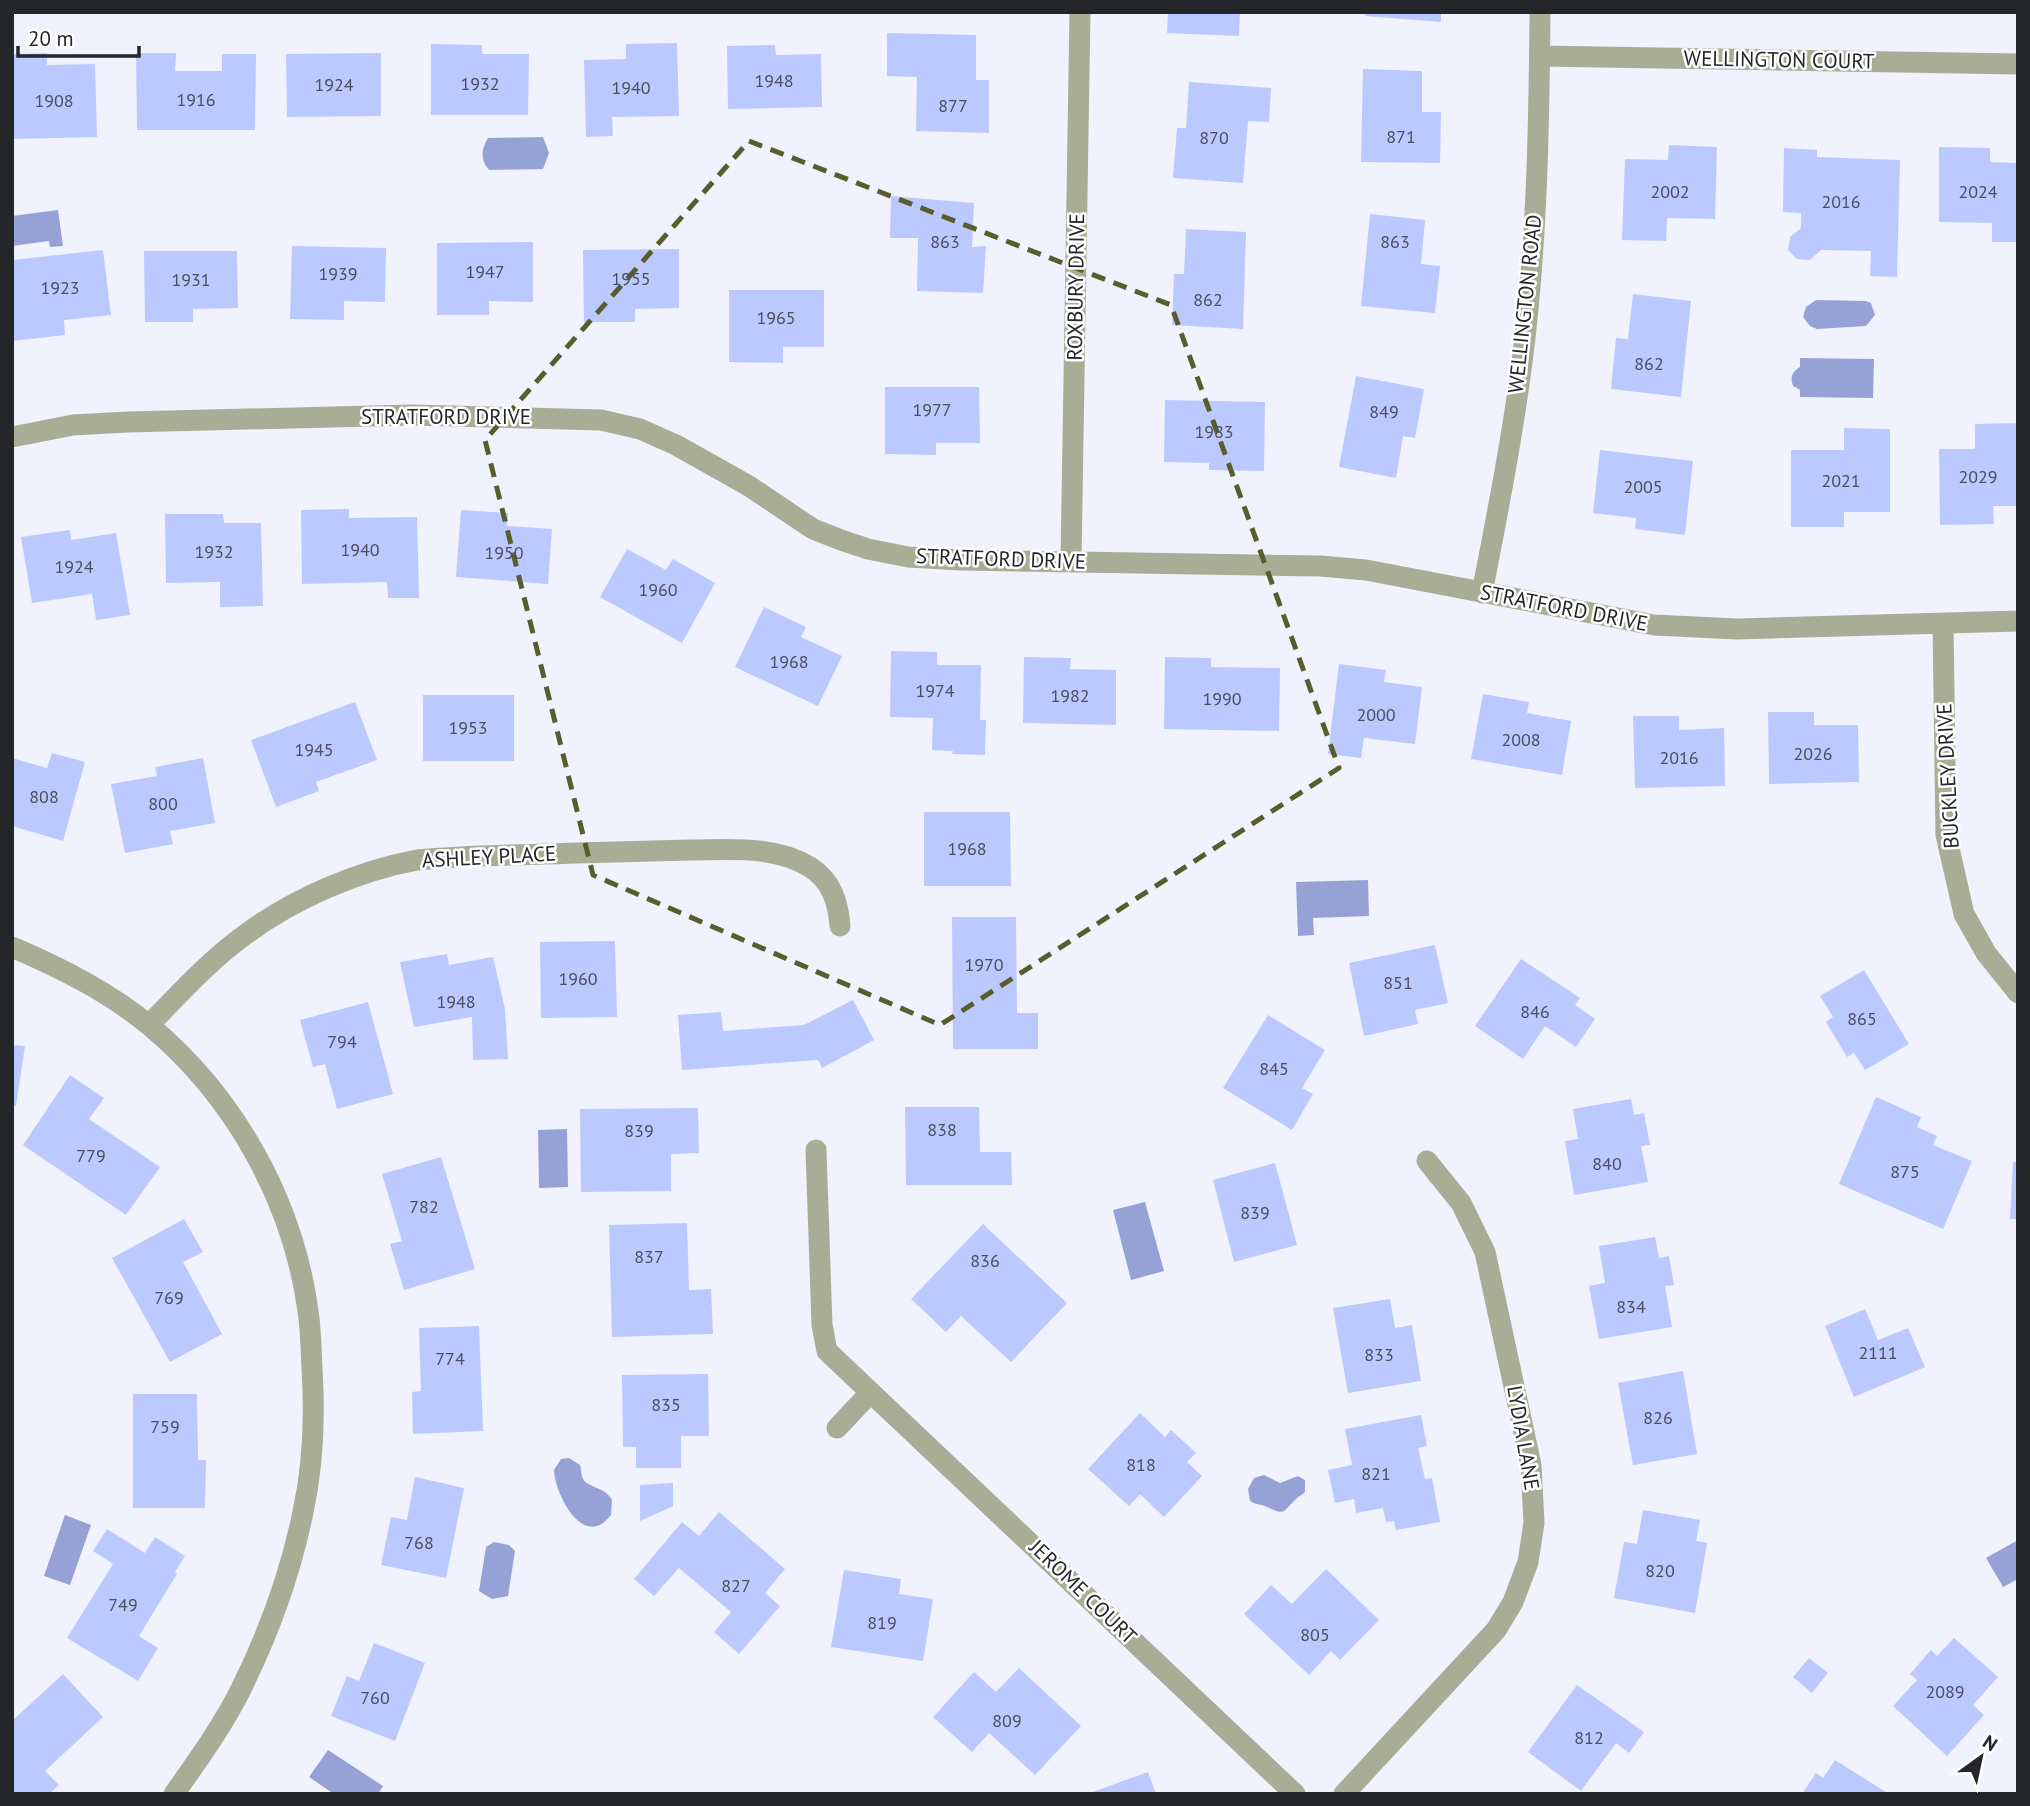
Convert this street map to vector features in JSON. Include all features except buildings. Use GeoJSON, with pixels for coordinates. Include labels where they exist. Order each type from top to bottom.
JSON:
{"type":"FeatureCollection","features":[{"type":"Feature","properties":{"kind":"street","name":"ROXBURY DRIVE"},"geometry":{"type":"LineString","coordinates":[[1071,561],[1080,12]]}},
{"type":"Feature","properties":{"kind":"street","name":"WELLINGTON ROAD"},"geometry":{"type":"LineString","coordinates":[[1482,593],[1522,361],[1534,226],[1540,12]]}},
{"type":"Feature","properties":{"kind":"street","name":"WELLINGTON COURT"},"geometry":{"type":"LineString","coordinates":[[1540,56],[2018,64]]}},
{"type":"Feature","properties":{"kind":"street","name":"STRATFORD DRIVE"},"geometry":{"type":"LineString","coordinates":[[12,437],[73,425],[128,422],[412,415],[601,420],[640,429],[676,445],[749,486],[813,529],[868,549],[908,556],[961,560],[1320,566],[1396,574],[1654,625],[1737,629],[2018,621]]}},
{"type":"Feature","properties":{"kind":"street","name":"BUCKLEY DRIVE"},"geometry":{"type":"LineString","coordinates":[[1943,624],[1946,835],[1969,924],[1986,953],[2018,993]]}},
{"type":"Feature","properties":{"kind":"street","name":"ASHLEY PLACE"},"geometry":{"type":"LineString","coordinates":[[149,1026],[210,964],[246,934],[290,906],[341,884],[396,864],[416,860],[645,850],[740,850],[767,853],[791,858],[811,868],[825,881],[835,895],[840,926]]}},
{"type":"Feature","properties":{"kind":"street"},"geometry":{"type":"LineString","coordinates":[[12,947],[65,971],[98,990],[149,1026],[198,1072],[239,1125],[281,1207],[298,1262],[308,1313],[313,1396],[312,1440],[304,1510],[292,1558],[242,1687],[174,1794]]}},
{"type":"Feature","properties":{"kind":"street","name":"JEROME COURT"},"geometry":{"type":"LineString","coordinates":[[816,1150],[822,1325],[827,1351],[1295,1794]]}},
{"type":"Feature","properties":{"kind":"street","name":"LYDIA LANE"},"geometry":{"type":"LineString","coordinates":[[1344,1794],[1496,1630],[1513,1602],[1528,1562],[1534,1523],[1531,1465],[1485,1252],[1461,1203],[1427,1161]]}},
{"type":"Feature","properties":{"kind":"street"},"geometry":{"type":"LineString","coordinates":[[837,1428],[870,1393]]}},
{"type":"Feature","properties":{"kind":"highlighted area"},"geometry":{"type":"Polygon","coordinates":[[[749,141],[1171,305],[1339,768],[940,1025],[593,875],[485,440],[749,141]]]}},
{"type":"Feature","properties":{"kind":"water"},"geometry":{"type":"Polygon","coordinates":[[[543,137],[549,153],[543,169],[489,170],[484,162],[483,150],[488,138],[543,137]]]}},
{"type":"Feature","properties":{"kind":"water"},"geometry":{"type":"Polygon","coordinates":[[[58,210],[63,246],[50,247],[49,241],[12,246],[12,216],[58,210]]]}},
{"type":"Feature","properties":{"kind":"water"},"geometry":{"type":"Polygon","coordinates":[[[1816,300],[1866,301],[1871,303],[1875,315],[1866,326],[1817,329],[1810,326],[1803,317],[1806,307],[1816,300]]]}},
{"type":"Feature","properties":{"kind":"water"},"geometry":{"type":"Polygon","coordinates":[[[1800,358],[1874,359],[1873,398],[1800,397],[1800,390],[1793,386],[1792,377],[1800,367],[1800,358]]]}},
{"type":"Feature","properties":{"kind":"water"},"geometry":{"type":"Polygon","coordinates":[[[1368,880],[1369,916],[1313,918],[1314,935],[1298,936],[1296,882],[1368,880]]]}},
{"type":"Feature","properties":{"kind":"water"},"geometry":{"type":"Polygon","coordinates":[[[567,1129],[568,1187],[539,1188],[538,1130],[567,1129]]]}},
{"type":"Feature","properties":{"kind":"water"},"geometry":{"type":"Polygon","coordinates":[[[1145,1202],[1164,1271],[1131,1280],[1113,1210],[1145,1202]]]}},
{"type":"Feature","properties":{"kind":"water"},"geometry":{"type":"Polygon","coordinates":[[[569,1458],[580,1465],[586,1483],[604,1492],[612,1500],[611,1515],[601,1524],[591,1527],[581,1523],[565,1505],[554,1470],[561,1459],[569,1458]]]}},
{"type":"Feature","properties":{"kind":"water"},"geometry":{"type":"Polygon","coordinates":[[[1264,1475],[1280,1483],[1298,1476],[1305,1480],[1305,1492],[1281,1512],[1254,1503],[1250,1501],[1248,1489],[1254,1478],[1264,1475]]]}},
{"type":"Feature","properties":{"kind":"water"},"geometry":{"type":"Polygon","coordinates":[[[65,1515],[91,1525],[70,1585],[44,1576],[65,1515]]]}},
{"type":"Feature","properties":{"kind":"water"},"geometry":{"type":"Polygon","coordinates":[[[2018,1540],[2018,1579],[2003,1587],[1986,1558],[2018,1540]]]}},
{"type":"Feature","properties":{"kind":"water"},"geometry":{"type":"Polygon","coordinates":[[[494,1542],[509,1545],[515,1551],[508,1596],[492,1599],[479,1591],[486,1547],[494,1542]]]}},
{"type":"Feature","properties":{"kind":"water"},"geometry":{"type":"Polygon","coordinates":[[[328,1750],[383,1786],[378,1794],[334,1794],[309,1777],[328,1750]]]}}]}
